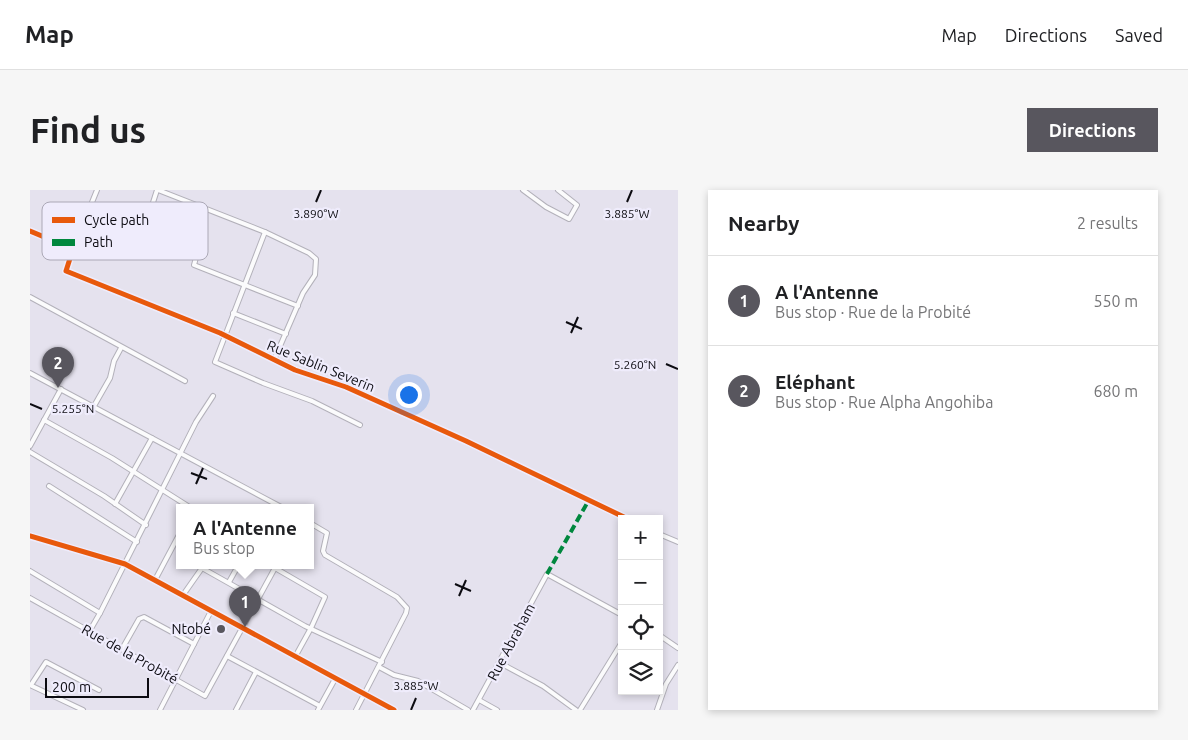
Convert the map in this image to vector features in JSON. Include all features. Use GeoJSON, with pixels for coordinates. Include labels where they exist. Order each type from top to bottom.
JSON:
{"type":"FeatureCollection","features":[{"type":"Feature","properties":{"kind":"street"},"geometry":{"type":"LineString","coordinates":[[92,202],[97,190]]}},
{"type":"Feature","properties":{"kind":"street"},"geometry":{"type":"LineString","coordinates":[[153,202],[157,190],[188,202]]}},
{"type":"Feature","properties":{"kind":"street"},"geometry":{"type":"LineString","coordinates":[[523,190],[546,207],[569,219],[577,205],[558,190]]}},
{"type":"Feature","properties":{"kind":"street"},"geometry":{"type":"LineString","coordinates":[[208,210],[265,232],[309,252],[316,259],[315,275],[298,306],[274,360]]}},
{"type":"Feature","properties":{"kind":"street"},"geometry":{"type":"LineString","coordinates":[[30,231],[42,236]]}},
{"type":"Feature","properties":{"kind":"street"},"geometry":{"type":"LineString","coordinates":[[265,232],[215,361],[312,401],[360,425]]}},
{"type":"Feature","properties":{"kind":"street","name":"Rue Sablin Severin"},"geometry":{"type":"LineString","coordinates":[[70,260],[66,271],[224,335],[274,360],[333,384],[346,387],[466,440],[620,515]]}},
{"type":"Feature","properties":{"kind":"street"},"geometry":{"type":"LineString","coordinates":[[195,260],[194,265],[298,306]]}},
{"type":"Feature","properties":{"kind":"street"},"geometry":{"type":"LineString","coordinates":[[30,297],[185,381]]}},
{"type":"Feature","properties":{"kind":"street"},"geometry":{"type":"LineString","coordinates":[[233,313],[286,334]]}},
{"type":"Feature","properties":{"kind":"street"},"geometry":{"type":"LineString","coordinates":[[94,406],[110,378],[114,361],[122,348]]}},
{"type":"Feature","properties":{"kind":"street"},"geometry":{"type":"LineString","coordinates":[[31,375],[94,406],[181,455],[276,504]]}},
{"type":"Feature","properties":{"kind":"street"},"geometry":{"type":"LineString","coordinates":[[30,446],[61,389]]}},
{"type":"Feature","properties":{"kind":"street"},"geometry":{"type":"LineString","coordinates":[[89,632],[164,490],[196,422],[214,396]]}},
{"type":"Feature","properties":{"kind":"street"},"geometry":{"type":"LineString","coordinates":[[44,420],[186,504]]}},
{"type":"Feature","properties":{"kind":"street"},"geometry":{"type":"LineString","coordinates":[[115,504],[152,438]]}},
{"type":"Feature","properties":{"kind":"street"},"geometry":{"type":"LineString","coordinates":[[30,452],[146,524]]}},
{"type":"Feature","properties":{"kind":"street"},"geometry":{"type":"LineString","coordinates":[[49,486],[137,542]]}},
{"type":"Feature","properties":{"kind":"street"},"geometry":{"type":"LineString","coordinates":[[314,525],[328,533],[325,555],[397,597],[407,608],[366,695],[356,710]]}},
{"type":"Feature","properties":{"kind":"street"},"geometry":{"type":"LineString","coordinates":[[30,536],[125,564],[394,710]]}},
{"type":"Feature","properties":{"kind":"street"},"geometry":{"type":"LineString","coordinates":[[663,536],[678,542]]}},
{"type":"Feature","properties":{"kind":"street"},"geometry":{"type":"LineString","coordinates":[[155,580],[176,541]]}},
{"type":"Feature","properties":{"kind":"street"},"geometry":{"type":"LineString","coordinates":[[183,595],[199,569]]}},
{"type":"Feature","properties":{"kind":"street"},"geometry":{"type":"LineString","coordinates":[[204,569],[311,628],[382,662]]}},
{"type":"Feature","properties":{"kind":"street"},"geometry":{"type":"LineString","coordinates":[[229,582],[236,569]]}},
{"type":"Feature","properties":{"kind":"street","name":"Rue de la Probité"},"geometry":{"type":"LineString","coordinates":[[30,598],[204,696],[275,569]]}},
{"type":"Feature","properties":{"kind":"street"},"geometry":{"type":"LineString","coordinates":[[279,569],[325,597],[295,657]]}},
{"type":"Feature","properties":{"kind":"street"},"geometry":{"type":"LineString","coordinates":[[30,571],[100,613]]}},
{"type":"Feature","properties":{"kind":"street","name":"Rue Abraham"},"geometry":{"type":"LineString","coordinates":[[473,710],[547,574],[618,613]]}},
{"type":"Feature","properties":{"kind":"street"},"geometry":{"type":"LineString","coordinates":[[160,710],[212,611]]}},
{"type":"Feature","properties":{"kind":"street"},"geometry":{"type":"LineString","coordinates":[[122,649],[139,620],[144,617],[194,644]]}},
{"type":"Feature","properties":{"kind":"street"},"geometry":{"type":"LineString","coordinates":[[663,638],[678,648]]}},
{"type":"Feature","properties":{"kind":"street"},"geometry":{"type":"LineString","coordinates":[[580,710],[618,648]]}},
{"type":"Feature","properties":{"kind":"street"},"geometry":{"type":"LineString","coordinates":[[227,656],[319,708],[335,679]]}},
{"type":"Feature","properties":{"kind":"street"},"geometry":{"type":"LineString","coordinates":[[83,710],[30,685],[46,662],[99,690]]}},
{"type":"Feature","properties":{"kind":"street"},"geometry":{"type":"LineString","coordinates":[[500,663],[543,686],[576,710]]}},
{"type":"Feature","properties":{"kind":"street"},"geometry":{"type":"LineString","coordinates":[[657,710],[666,684],[678,665]]}},
{"type":"Feature","properties":{"kind":"street"},"geometry":{"type":"LineString","coordinates":[[379,667],[394,675],[418,681],[468,710]]}},
{"type":"Feature","properties":{"kind":"street"},"geometry":{"type":"LineString","coordinates":[[236,710],[256,672]]}},
{"type":"Feature","properties":{"kind":"street"},"geometry":{"type":"LineString","coordinates":[[479,700],[497,710]]}},
{"type":"Feature","properties":{"kind":"marked path"},"geometry":{"type":"LineString","coordinates":[[547,574],[590,498]]}},
{"type":"Feature","properties":{"kind":"cycle path"},"geometry":{"type":"LineString","coordinates":[[30,231],[42,236]]}},
{"type":"Feature","properties":{"kind":"cycle path"},"geometry":{"type":"LineString","coordinates":[[70,260],[66,271],[220,333],[295,370],[346,387],[466,441],[620,515]]}},
{"type":"Feature","properties":{"kind":"cycle path"},"geometry":{"type":"LineString","coordinates":[[30,536],[125,564],[394,710]]}},
{"type":"Feature","properties":{"kind":"place","name":"Eléphant"},"geometry":{"type":"Point","coordinates":[58,388]}},
{"type":"Feature","properties":{"kind":"place","name":"A l'Antenne"},"geometry":{"type":"Point","coordinates":[245,627]}},
{"type":"Feature","properties":{"kind":"place","name":"Ntobé"},"geometry":{"type":"Point","coordinates":[221,629]}}]}
